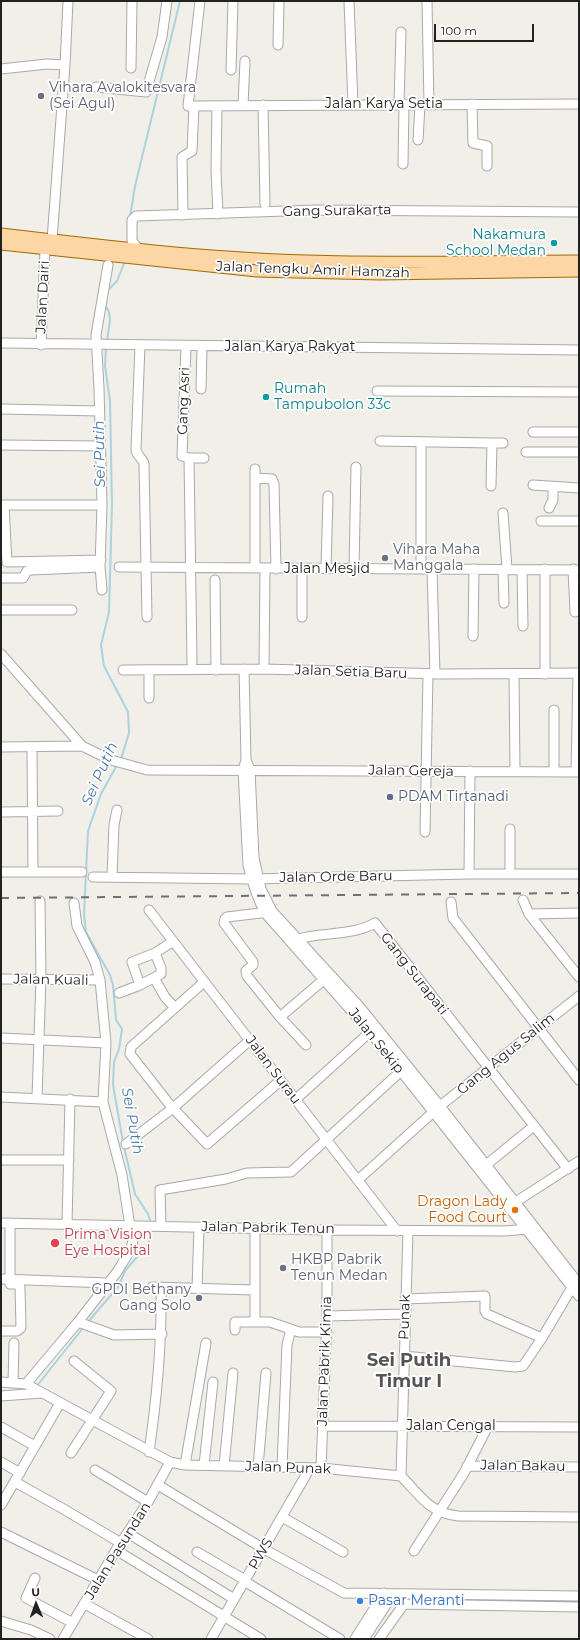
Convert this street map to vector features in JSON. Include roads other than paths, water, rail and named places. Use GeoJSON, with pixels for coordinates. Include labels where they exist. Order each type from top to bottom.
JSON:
{"type":"FeatureCollection","features":[{"type":"Feature","properties":{"kind":"main road","name":"Jalan Tengku Amir Hamzah"},"geometry":{"type":"LineString","coordinates":[[1,234],[52,240],[111,256]]}},
{"type":"Feature","properties":{"kind":"main road","name":"Jalan Tengku Amir Hamzah"},"geometry":{"type":"LineString","coordinates":[[1,244],[111,256],[136,249],[257,271],[449,267],[579,261]]}},
{"type":"Feature","properties":{"kind":"main road","name":"Jalan Tengku Amir Hamzah"},"geometry":{"type":"LineString","coordinates":[[449,267],[579,271]]}},
{"type":"Feature","properties":{"kind":"street"},"geometry":{"type":"LineString","coordinates":[[52,240],[65,65],[68,1]]}},
{"type":"Feature","properties":{"kind":"street"},"geometry":{"type":"LineString","coordinates":[[131,68],[132,1]]}},
{"type":"Feature","properties":{"kind":"street"},"geometry":{"type":"LineString","coordinates":[[96,88],[146,92],[162,37],[166,1]]}},
{"type":"Feature","properties":{"kind":"street"},"geometry":{"type":"LineString","coordinates":[[183,215],[182,157],[192,151],[191,106],[200,1]]}},
{"type":"Feature","properties":{"kind":"street"},"geometry":{"type":"LineString","coordinates":[[231,70],[233,1]]}},
{"type":"Feature","properties":{"kind":"street"},"geometry":{"type":"LineString","coordinates":[[278,45],[279,1]]}},
{"type":"Feature","properties":{"kind":"street"},"geometry":{"type":"LineString","coordinates":[[349,1],[353,104]]}},
{"type":"Feature","properties":{"kind":"street"},"geometry":{"type":"LineString","coordinates":[[418,140],[424,104],[427,1]]}},
{"type":"Feature","properties":{"kind":"street"},"geometry":{"type":"LineString","coordinates":[[401,32],[402,164]]}},
{"type":"Feature","properties":{"kind":"street"},"geometry":{"type":"LineString","coordinates":[[243,105],[245,61]]}},
{"type":"Feature","properties":{"kind":"street"},"geometry":{"type":"LineString","coordinates":[[1,69],[47,64],[65,65]]}},
{"type":"Feature","properties":{"kind":"street"},"geometry":{"type":"LineString","coordinates":[[472,104],[473,143],[487,146],[487,166]]}},
{"type":"Feature","properties":{"kind":"street","name":"Jalan Karya Setia"},"geometry":{"type":"LineString","coordinates":[[191,106],[579,104]]}},
{"type":"Feature","properties":{"kind":"street"},"geometry":{"type":"LineString","coordinates":[[263,105],[265,204]]}},
{"type":"Feature","properties":{"kind":"street"},"geometry":{"type":"LineString","coordinates":[[217,106],[216,170],[218,214]]}},
{"type":"Feature","properties":{"kind":"street","name":"Gang Surakarta"},"geometry":{"type":"LineString","coordinates":[[136,249],[133,218],[316,210],[579,212]]}},
{"type":"Feature","properties":{"kind":"street","name":"Jalan Dairi"},"geometry":{"type":"LineString","coordinates":[[41,345],[45,250]]}},
{"type":"Feature","properties":{"kind":"street"},"geometry":{"type":"LineString","coordinates":[[102,590],[100,563],[102,505],[99,411],[101,345],[96,335],[111,256]]}},
{"type":"Feature","properties":{"kind":"street","name":"Jalan Karya Rakyat"},"geometry":{"type":"LineString","coordinates":[[1,343],[41,345],[305,346],[579,350]]}},
{"type":"Feature","properties":{"kind":"street"},"geometry":{"type":"LineString","coordinates":[[140,345],[136,449],[137,454],[143,460],[144,464],[147,617]]}},
{"type":"Feature","properties":{"kind":"street","name":"Gang Asri"},"geometry":{"type":"LineString","coordinates":[[186,346],[186,457],[192,664]]}},
{"type":"Feature","properties":{"kind":"street"},"geometry":{"type":"LineString","coordinates":[[201,389],[202,346]]}},
{"type":"Feature","properties":{"kind":"street"},"geometry":{"type":"LineString","coordinates":[[377,390],[579,392]]}},
{"type":"Feature","properties":{"kind":"street"},"geometry":{"type":"LineString","coordinates":[[1,409],[99,411]]}},
{"type":"Feature","properties":{"kind":"street"},"geometry":{"type":"LineString","coordinates":[[533,432],[579,432]]}},
{"type":"Feature","properties":{"kind":"street"},"geometry":{"type":"LineString","coordinates":[[380,441],[503,443]]}},
{"type":"Feature","properties":{"kind":"street"},"geometry":{"type":"LineString","coordinates":[[421,442],[422,569]]}},
{"type":"Feature","properties":{"kind":"street"},"geometry":{"type":"LineString","coordinates":[[491,486],[492,442]]}},
{"type":"Feature","properties":{"kind":"street"},"geometry":{"type":"LineString","coordinates":[[1,445],[100,446]]}},
{"type":"Feature","properties":{"kind":"street"},"geometry":{"type":"LineString","coordinates":[[526,452],[579,452]]}},
{"type":"Feature","properties":{"kind":"street"},"geometry":{"type":"LineString","coordinates":[[186,457],[204,458]]}},
{"type":"Feature","properties":{"kind":"street"},"geometry":{"type":"LineString","coordinates":[[354,569],[356,467]]}},
{"type":"Feature","properties":{"kind":"street"},"geometry":{"type":"LineString","coordinates":[[255,568],[255,474],[272,479],[274,484],[276,569]]}},
{"type":"Feature","properties":{"kind":"street"},"geometry":{"type":"LineString","coordinates":[[533,485],[552,486],[553,488],[579,488]]}},
{"type":"Feature","properties":{"kind":"street"},"geometry":{"type":"LineString","coordinates":[[549,508],[553,500],[553,488]]}},
{"type":"Feature","properties":{"kind":"street"},"geometry":{"type":"LineString","coordinates":[[326,569],[328,496]]}},
{"type":"Feature","properties":{"kind":"street"},"geometry":{"type":"LineString","coordinates":[[100,563],[7,562],[3,505],[102,505]]}},
{"type":"Feature","properties":{"kind":"street"},"geometry":{"type":"LineString","coordinates":[[503,513],[505,570],[504,603]]}},
{"type":"Feature","properties":{"kind":"street"},"geometry":{"type":"LineString","coordinates":[[540,521],[579,521]]}},
{"type":"Feature","properties":{"kind":"street"},"geometry":{"type":"LineString","coordinates":[[1,578],[23,578],[27,571],[31,570],[100,563]]}},
{"type":"Feature","properties":{"kind":"street","name":"Jalan Mesjid"},"geometry":{"type":"LineString","coordinates":[[119,567],[576,570]]}},
{"type":"Feature","properties":{"kind":"street"},"geometry":{"type":"LineString","coordinates":[[264,669],[265,568]]}},
{"type":"Feature","properties":{"kind":"street"},"geometry":{"type":"LineString","coordinates":[[302,569],[302,617]]}},
{"type":"Feature","properties":{"kind":"street"},"geometry":{"type":"LineString","coordinates":[[425,832],[431,674],[432,569]]}},
{"type":"Feature","properties":{"kind":"street"},"geometry":{"type":"LineString","coordinates":[[473,636],[474,569]]}},
{"type":"Feature","properties":{"kind":"street"},"geometry":{"type":"LineString","coordinates":[[522,570],[523,626]]}},
{"type":"Feature","properties":{"kind":"street"},"geometry":{"type":"LineString","coordinates":[[545,570],[545,674]]}},
{"type":"Feature","properties":{"kind":"street"},"geometry":{"type":"LineString","coordinates":[[575,612],[576,570]]}},
{"type":"Feature","properties":{"kind":"street"},"geometry":{"type":"LineString","coordinates":[[215,580],[216,670]]}},
{"type":"Feature","properties":{"kind":"street"},"geometry":{"type":"LineString","coordinates":[[1,610],[72,610]]}},
{"type":"Feature","properties":{"kind":"street"},"geometry":{"type":"LineString","coordinates":[[1,654],[82,746]]}},
{"type":"Feature","properties":{"kind":"street","name":"Jalan Sekip"},"geometry":{"type":"LineString","coordinates":[[244,669],[247,770],[247,858],[254,879],[269,913],[328,977],[437,1109],[486,1165],[514,1203],[530,1229]]}},
{"type":"Feature","properties":{"kind":"street","name":"Jalan Setia Baru"},"geometry":{"type":"LineString","coordinates":[[123,670],[264,669],[431,674],[578,673]]}},
{"type":"Feature","properties":{"kind":"street"},"geometry":{"type":"LineString","coordinates":[[149,670],[149,698]]}},
{"type":"Feature","properties":{"kind":"street"},"geometry":{"type":"LineString","coordinates":[[578,673],[578,772]]}},
{"type":"Feature","properties":{"kind":"street"},"geometry":{"type":"LineString","coordinates":[[514,674],[515,771]]}},
{"type":"Feature","properties":{"kind":"street"},"geometry":{"type":"LineString","coordinates":[[554,710],[554,772]]}},
{"type":"Feature","properties":{"kind":"street"},"geometry":{"type":"LineString","coordinates":[[1,747],[82,746]]}},
{"type":"Feature","properties":{"kind":"street","name":"Jalan Gereja"},"geometry":{"type":"LineString","coordinates":[[82,746],[125,765],[147,770],[578,772]]}},
{"type":"Feature","properties":{"kind":"street"},"geometry":{"type":"LineString","coordinates":[[32,747],[33,871]]}},
{"type":"Feature","properties":{"kind":"street"},"geometry":{"type":"LineString","coordinates":[[469,874],[470,771]]}},
{"type":"Feature","properties":{"kind":"street"},"geometry":{"type":"LineString","coordinates":[[112,877],[116,810]]}},
{"type":"Feature","properties":{"kind":"street"},"geometry":{"type":"LineString","coordinates":[[1,812],[58,811]]}},
{"type":"Feature","properties":{"kind":"street"},"geometry":{"type":"LineString","coordinates":[[510,829],[510,874]]}},
{"type":"Feature","properties":{"kind":"street"},"geometry":{"type":"LineString","coordinates":[[1,872],[82,872]]}},
{"type":"Feature","properties":{"kind":"street","name":"Jalan Orde Baru"},"geometry":{"type":"LineString","coordinates":[[93,877],[254,879],[469,874],[579,874]]}},
{"type":"Feature","properties":{"kind":"street"},"geometry":{"type":"LineString","coordinates":[[523,900],[530,914],[579,977]]}},
{"type":"Feature","properties":{"kind":"street"},"geometry":{"type":"LineString","coordinates":[[37,1098],[41,979],[40,901]]}},
{"type":"Feature","properties":{"kind":"street"},"geometry":{"type":"LineString","coordinates":[[451,902],[453,918],[579,1080]]}},
{"type":"Feature","properties":{"kind":"street"},"geometry":{"type":"LineString","coordinates":[[1,1396],[34,1389],[108,1282],[117,1272],[131,1249],[136,1226],[103,1102],[106,1043],[100,980],[95,962],[77,926],[74,903]]}},
{"type":"Feature","properties":{"kind":"street","name":"Jalan Surau"},"geometry":{"type":"LineString","coordinates":[[149,910],[172,942],[250,1040],[280,1081],[359,1179],[397,1231]]}},
{"type":"Feature","properties":{"kind":"street"},"geometry":{"type":"LineString","coordinates":[[269,913],[227,918],[225,919],[224,923],[253,962],[253,966],[246,972],[247,976],[280,1017],[306,1045]]}},
{"type":"Feature","properties":{"kind":"street","name":"Jalan Sekip"},"geometry":{"type":"LineString","coordinates":[[269,913],[298,939],[401,1071],[437,1109],[530,1229],[577,1282],[579,1296]]}},
{"type":"Feature","properties":{"kind":"street"},"geometry":{"type":"LineString","coordinates":[[530,914],[579,913]]}},
{"type":"Feature","properties":{"kind":"street","name":"Gang Surapati"},"geometry":{"type":"LineString","coordinates":[[298,939],[311,935],[360,930],[375,923],[488,1068]]}},
{"type":"Feature","properties":{"kind":"street"},"geometry":{"type":"LineString","coordinates":[[140,985],[132,962],[155,953],[172,942]]}},
{"type":"Feature","properties":{"kind":"street"},"geometry":{"type":"LineString","coordinates":[[119,993],[140,985],[162,972],[155,953]]}},
{"type":"Feature","properties":{"kind":"street"},"geometry":{"type":"LineString","coordinates":[[280,1017],[328,977]]}},
{"type":"Feature","properties":{"kind":"street"},"geometry":{"type":"LineString","coordinates":[[154,978],[165,997],[175,1008]]}},
{"type":"Feature","properties":{"kind":"street","name":"Jalan Kuali"},"geometry":{"type":"LineString","coordinates":[[1,979],[100,980]]}},
{"type":"Feature","properties":{"kind":"street"},"geometry":{"type":"LineString","coordinates":[[204,982],[131,1047],[129,1052],[173,1108],[205,1143],[209,1143],[280,1081]]}},
{"type":"Feature","properties":{"kind":"street","name":"Gang Agus Salim"},"geometry":{"type":"LineString","coordinates":[[359,1179],[437,1109],[579,996]]}},
{"type":"Feature","properties":{"kind":"street"},"geometry":{"type":"LineString","coordinates":[[295,1100],[370,1032]]}},
{"type":"Feature","properties":{"kind":"street"},"geometry":{"type":"LineString","coordinates":[[1,1038],[106,1043]]}},
{"type":"Feature","properties":{"kind":"street"},"geometry":{"type":"LineString","coordinates":[[126,1144],[173,1108],[250,1040]]}},
{"type":"Feature","properties":{"kind":"street"},"geometry":{"type":"LineString","coordinates":[[488,1068],[568,1169]]}},
{"type":"Feature","properties":{"kind":"street"},"geometry":{"type":"LineString","coordinates":[[157,1226],[160,1190],[226,1179],[247,1173],[291,1172],[401,1071]]}},
{"type":"Feature","properties":{"kind":"street"},"geometry":{"type":"LineString","coordinates":[[1,1097],[70,1099],[103,1102]]}},
{"type":"Feature","properties":{"kind":"street"},"geometry":{"type":"LineString","coordinates":[[67,1224],[70,1099]]}},
{"type":"Feature","properties":{"kind":"street"},"geometry":{"type":"LineString","coordinates":[[486,1165],[529,1130]]}},
{"type":"Feature","properties":{"kind":"street"},"geometry":{"type":"LineString","coordinates":[[1,1160],[69,1160]]}},
{"type":"Feature","properties":{"kind":"street"},"geometry":{"type":"LineString","coordinates":[[514,1203],[579,1161]]}},
{"type":"Feature","properties":{"kind":"street"},"geometry":{"type":"LineString","coordinates":[[6,1223],[11,1282]]}},
{"type":"Feature","properties":{"kind":"street","name":"Jalan Pabrik Tenun"},"geometry":{"type":"LineString","coordinates":[[6,1223],[397,1231],[530,1229]]}},
{"type":"Feature","properties":{"kind":"street"},"geometry":{"type":"LineString","coordinates":[[197,1289],[199,1227]]}},
{"type":"Feature","properties":{"kind":"street"},"geometry":{"type":"LineString","coordinates":[[255,1228],[254,1290],[256,1321]]}},
{"type":"Feature","properties":{"kind":"street","name":"Jalan Pabrik Kimia"},"geometry":{"type":"LineString","coordinates":[[321,1468],[328,1316],[327,1230]]}},
{"type":"Feature","properties":{"kind":"street","name":"Punak"},"geometry":{"type":"LineString","coordinates":[[401,1476],[408,1231]]}},
{"type":"Feature","properties":{"kind":"street"},"geometry":{"type":"LineString","coordinates":[[1,1279],[18,1284],[20,1287],[21,1328],[17,1331],[1,1331]]}},
{"type":"Feature","properties":{"kind":"street"},"geometry":{"type":"LineString","coordinates":[[1,1284],[11,1282],[108,1282]]}},
{"type":"Feature","properties":{"kind":"street"},"geometry":{"type":"LineString","coordinates":[[404,1356],[520,1367],[523,1366],[577,1282]]}},
{"type":"Feature","properties":{"kind":"street"},"geometry":{"type":"LineString","coordinates":[[152,1286],[161,1288],[254,1290]]}},
{"type":"Feature","properties":{"kind":"street"},"geometry":{"type":"LineString","coordinates":[[149,1452],[157,1398],[162,1334],[161,1288]]}},
{"type":"Feature","properties":{"kind":"street"},"geometry":{"type":"LineString","coordinates":[[405,1299],[485,1296],[485,1311],[487,1314],[542,1338]]}},
{"type":"Feature","properties":{"kind":"street"},"geometry":{"type":"LineString","coordinates":[[328,1316],[405,1314]]}},
{"type":"Feature","properties":{"kind":"street"},"geometry":{"type":"LineString","coordinates":[[234,1330],[235,1322],[256,1321],[277,1323],[299,1332],[327,1332]]}},
{"type":"Feature","properties":{"kind":"street"},"geometry":{"type":"LineString","coordinates":[[80,1323],[114,1335],[162,1334]]}},
{"type":"Feature","properties":{"kind":"street"},"geometry":{"type":"LineString","coordinates":[[282,1467],[287,1345],[290,1329]]}},
{"type":"Feature","properties":{"kind":"street"},"geometry":{"type":"LineString","coordinates":[[185,1465],[206,1342]]}},
{"type":"Feature","properties":{"kind":"street"},"geometry":{"type":"LineString","coordinates":[[13,1382],[14,1343]]}},
{"type":"Feature","properties":{"kind":"street"},"geometry":{"type":"LineString","coordinates":[[71,1453],[111,1390],[74,1361]]}},
{"type":"Feature","properties":{"kind":"street"},"geometry":{"type":"LineString","coordinates":[[224,1466],[233,1373]]}},
{"type":"Feature","properties":{"kind":"street"},"geometry":{"type":"LineString","coordinates":[[258,1467],[266,1373]]}},
{"type":"Feature","properties":{"kind":"street","name":"Jalan Punak"},"geometry":{"type":"LineString","coordinates":[[1,1382],[13,1382],[34,1389],[170,1462],[185,1465],[321,1468],[401,1476]]}},
{"type":"Feature","properties":{"kind":"street"},"geometry":{"type":"LineString","coordinates":[[204,1465],[213,1382]]}},
{"type":"Feature","properties":{"kind":"street"},"geometry":{"type":"LineString","coordinates":[[1,1505],[4,1494],[15,1482],[60,1403]]}},
{"type":"Feature","properties":{"kind":"street","name":"Jalan Cengal"},"geometry":{"type":"LineString","coordinates":[[322,1426],[579,1427]]}},
{"type":"Feature","properties":{"kind":"street"},"geometry":{"type":"LineString","coordinates":[[414,1551],[468,1466],[488,1426]]}},
{"type":"Feature","properties":{"kind":"street"},"geometry":{"type":"LineString","coordinates":[[1,1428],[35,1446]]}},
{"type":"Feature","properties":{"kind":"street"},"geometry":{"type":"LineString","coordinates":[[1,1462],[20,1472]]}},
{"type":"Feature","properties":{"kind":"street","name":"Jalan Pasundan"},"geometry":{"type":"LineString","coordinates":[[67,1638],[73,1623],[98,1580],[148,1502],[170,1462]]}},
{"type":"Feature","properties":{"kind":"street","name":"Jalan Bakau"},"geometry":{"type":"LineString","coordinates":[[468,1466],[579,1467]]}},
{"type":"Feature","properties":{"kind":"street","name":"PWS"},"geometry":{"type":"LineString","coordinates":[[211,1639],[310,1468]]}},
{"type":"Feature","properties":{"kind":"street"},"geometry":{"type":"LineString","coordinates":[[95,1470],[148,1502]]}},
{"type":"Feature","properties":{"kind":"street"},"geometry":{"type":"LineString","coordinates":[[401,1476],[419,1497],[439,1512],[458,1516],[579,1517]]}},
{"type":"Feature","properties":{"kind":"street"},"geometry":{"type":"LineString","coordinates":[[15,1482],[118,1547],[223,1617],[261,1639]]}},
{"type":"Feature","properties":{"kind":"street"},"geometry":{"type":"LineString","coordinates":[[158,1485],[264,1549],[344,1593],[579,1596]]}},
{"type":"Feature","properties":{"kind":"street"},"geometry":{"type":"LineString","coordinates":[[282,1517],[343,1552]]}},
{"type":"Feature","properties":{"kind":"street"},"geometry":{"type":"LineString","coordinates":[[1,1532],[98,1580]]}},
{"type":"Feature","properties":{"kind":"street"},"geometry":{"type":"LineString","coordinates":[[128,1534],[234,1599]]}},
{"type":"Feature","properties":{"kind":"street"},"geometry":{"type":"LineString","coordinates":[[197,1552],[340,1639]]}},
{"type":"Feature","properties":{"kind":"street"},"geometry":{"type":"LineString","coordinates":[[35,1578],[26,1598],[73,1623]]}},
{"type":"Feature","properties":{"kind":"street"},"geometry":{"type":"LineString","coordinates":[[392,1594],[404,1604],[579,1607]]}},
{"type":"Feature","properties":{"kind":"street"},"geometry":{"type":"LineString","coordinates":[[355,1639],[392,1594]]}},
{"type":"Feature","properties":{"kind":"street"},"geometry":{"type":"LineString","coordinates":[[364,1639],[392,1594]]}},
{"type":"Feature","properties":{"kind":"street"},"geometry":{"type":"LineString","coordinates":[[85,1604],[148,1639]]}},
{"type":"Feature","properties":{"kind":"street"},"geometry":{"type":"LineString","coordinates":[[379,1639],[404,1604]]}},
{"type":"Feature","properties":{"kind":"street"},"geometry":{"type":"LineString","coordinates":[[1,1621],[31,1630],[50,1639]]}},
{"type":"Feature","properties":{"kind":"waterway","name":"Sei Putih"},"geometry":{"type":"LineString","coordinates":[[130,217],[135,186],[180,1]]}},
{"type":"Feature","properties":{"kind":"waterway","name":"Sei Putih"},"geometry":{"type":"LineString","coordinates":[[107,291],[117,281],[125,261]]}},
{"type":"Feature","properties":{"kind":"waterway","name":"Sei Putih"},"geometry":{"type":"LineString","coordinates":[[105,305],[109,312],[110,320],[107,341]]}},
{"type":"Feature","properties":{"kind":"waterway","name":"Sei Putih"},"geometry":{"type":"LineString","coordinates":[[106,347],[105,366],[110,401],[112,505],[109,612],[101,645],[104,666],[128,712],[129,733],[121,759]]}},
{"type":"Feature","properties":{"kind":"waterway","name":"Sei Putih"},"geometry":{"type":"LineString","coordinates":[[117,765],[101,794],[88,831],[84,914],[86,932],[110,975],[113,985],[116,1020],[122,1029],[119,1049],[114,1062],[113,1085],[123,1142]]}},
{"type":"Feature","properties":{"kind":"waterway","name":"Sei Putih"},"geometry":{"type":"LineString","coordinates":[[124,1147],[135,1194],[148,1214],[151,1223]]}},
{"type":"Feature","properties":{"kind":"waterway","name":"Sei Putih"},"geometry":{"type":"LineString","coordinates":[[87,1323],[118,1287],[125,1271],[148,1244],[151,1236],[151,1229]]}},
{"type":"Feature","properties":{"kind":"waterway","name":"Sei Putih"},"geometry":{"type":"LineString","coordinates":[[36,1387],[83,1328]]}},
{"type":"Feature","properties":{"kind":"railway"},"geometry":{"type":"LineString","coordinates":[[1,898],[579,893]]}},
{"type":"Feature","properties":{"kind":"place","name":"Vihara Avalokitesvara (Sei Agul)"},"geometry":{"type":"Point","coordinates":[41,96]}},
{"type":"Feature","properties":{"kind":"place","name":"Nakamura School Medan"},"geometry":{"type":"Point","coordinates":[554,243]}},
{"type":"Feature","properties":{"kind":"place","name":"Rumah Tampubolon 33c"},"geometry":{"type":"Point","coordinates":[266,397]}},
{"type":"Feature","properties":{"kind":"place","name":"Vihara Maha Manggala"},"geometry":{"type":"Point","coordinates":[385,558]}},
{"type":"Feature","properties":{"kind":"place","name":"PDAM Tirtanadi"},"geometry":{"type":"Point","coordinates":[390,797]}},
{"type":"Feature","properties":{"kind":"place","name":"Dragon Lady Food Court"},"geometry":{"type":"Point","coordinates":[515,1210]}},
{"type":"Feature","properties":{"kind":"place","name":"Prima Vision Eye Hospital"},"geometry":{"type":"Point","coordinates":[55,1243]}},
{"type":"Feature","properties":{"kind":"place","name":"HKBP Pabrik Tenun Medan"},"geometry":{"type":"Point","coordinates":[283,1268]}},
{"type":"Feature","properties":{"kind":"place","name":"GPDI Bethany Gang Solo"},"geometry":{"type":"Point","coordinates":[199,1298]}},
{"type":"Feature","properties":{"kind":"place","name":"Pasar Meranti"},"geometry":{"type":"Point","coordinates":[360,1601]}},
{"type":"Feature","properties":{"kind":"district","name":"Sei Putih Timur I"},"geometry":{"type":"Point","coordinates":[409,1371]}}]}
